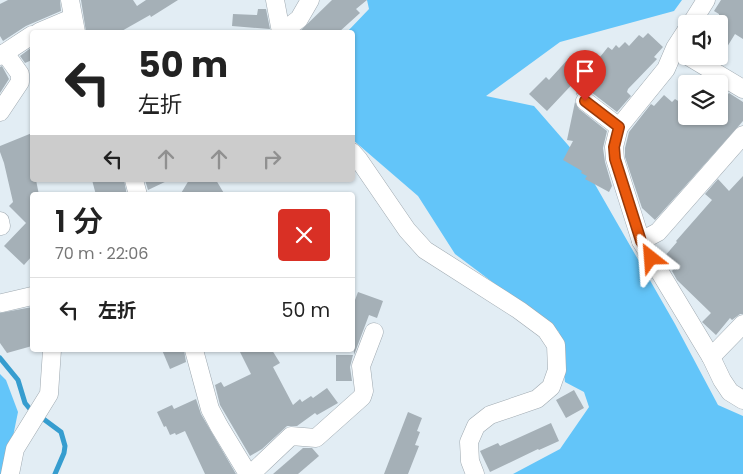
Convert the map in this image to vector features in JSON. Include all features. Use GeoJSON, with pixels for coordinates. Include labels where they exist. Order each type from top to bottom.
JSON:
{"type":"FeatureCollection","features":[{"type":"Feature","properties":{"kind":"street"},"geometry":{"type":"LineString","coordinates":[[49,30],[74,25],[70,0]]}},
{"type":"Feature","properties":{"kind":"street"},"geometry":{"type":"LineString","coordinates":[[275,0],[282,30]]}},
{"type":"Feature","properties":{"kind":"street"},"geometry":{"type":"LineString","coordinates":[[285,30],[299,19],[310,0]]}},
{"type":"Feature","properties":{"kind":"street"},"geometry":{"type":"LineString","coordinates":[[697,15],[706,0]]}},
{"type":"Feature","properties":{"kind":"street"},"geometry":{"type":"LineString","coordinates":[[0,112],[20,82],[20,74],[2,55],[30,36]]}},
{"type":"Feature","properties":{"kind":"street"},"geometry":{"type":"LineString","coordinates":[[678,58],[666,69],[619,127],[614,147],[615,159],[641,241],[711,357],[722,380],[730,392],[743,400]]}},
{"type":"Feature","properties":{"kind":"street"},"geometry":{"type":"LineString","coordinates":[[703,65],[743,89]]}},
{"type":"Feature","properties":{"kind":"street"},"geometry":{"type":"LineString","coordinates":[[585,101],[619,127]]}},
{"type":"Feature","properties":{"kind":"street"},"geometry":{"type":"LineString","coordinates":[[641,241],[658,232],[743,135]]}},
{"type":"Feature","properties":{"kind":"street"},"geometry":{"type":"LineString","coordinates":[[355,155],[407,230],[425,250],[519,310],[546,330],[556,345],[557,370],[551,387],[537,399],[490,415],[476,426],[469,442],[470,461],[476,474]]}},
{"type":"Feature","properties":{"kind":"street"},"geometry":{"type":"LineString","coordinates":[[2,303],[30,296]]}},
{"type":"Feature","properties":{"kind":"street"},"geometry":{"type":"LineString","coordinates":[[711,357],[743,324]]}},
{"type":"Feature","properties":{"kind":"street"},"geometry":{"type":"LineString","coordinates":[[195,352],[210,409],[250,474],[291,436],[316,438],[362,397],[364,391],[361,366],[374,332]]}},
{"type":"Feature","properties":{"kind":"street"},"geometry":{"type":"LineString","coordinates":[[10,474],[15,449],[49,394],[52,352]]}},
{"type":"Feature","properties":{"kind":"shaded area"},"geometry":{"type":"Polygon","coordinates":[[[367,0],[682,0],[674,11],[560,42],[486,96],[534,106],[581,160],[675,324],[718,405],[743,416],[743,474],[513,474],[560,449],[589,407],[584,392],[565,382],[559,332],[455,254],[418,196],[355,142],[355,30],[349,30],[369,9],[367,0]]]}},
{"type":"Feature","properties":{"kind":"shaded area"},"geometry":{"type":"Polygon","coordinates":[[[0,374],[6,380],[18,412],[7,466],[12,474],[0,474],[0,374]]]}},
{"type":"Feature","properties":{"kind":"building"},"geometry":{"type":"Polygon","coordinates":[[[8,0],[60,0],[61,11],[26,26],[3,41],[0,36],[0,4],[8,0]]]}},
{"type":"Feature","properties":{"kind":"building"},"geometry":{"type":"Polygon","coordinates":[[[81,0],[133,0],[137,6],[146,0],[178,0],[151,17],[150,15],[124,30],[86,30],[81,0]]]}},
{"type":"Feature","properties":{"kind":"building"},"geometry":{"type":"Polygon","coordinates":[[[332,0],[367,0],[356,9],[360,13],[341,30],[301,30],[332,0]]]}},
{"type":"Feature","properties":{"kind":"building"},"geometry":{"type":"Polygon","coordinates":[[[721,0],[743,0],[743,39],[735,34],[728,45],[728,15],[719,15],[714,11],[721,0]]]}},
{"type":"Feature","properties":{"kind":"building"},"geometry":{"type":"Polygon","coordinates":[[[258,9],[266,9],[270,29],[232,26],[233,14],[257,15],[258,9]]]}},
{"type":"Feature","properties":{"kind":"building"},"geometry":{"type":"Polygon","coordinates":[[[648,33],[663,47],[654,57],[657,59],[628,89],[627,92],[631,96],[617,112],[591,92],[581,91],[576,95],[580,76],[547,111],[529,94],[546,77],[549,80],[570,57],[582,68],[583,62],[589,56],[596,62],[608,47],[612,50],[616,45],[619,48],[625,42],[629,46],[639,35],[643,38],[648,33]]]}},
{"type":"Feature","properties":{"kind":"building"},"geometry":{"type":"Polygon","coordinates":[[[30,48],[30,61],[25,63],[20,56],[30,48]]]}},
{"type":"Feature","properties":{"kind":"building"},"geometry":{"type":"Polygon","coordinates":[[[2,66],[9,79],[0,93],[0,67],[2,66]]]}},
{"type":"Feature","properties":{"kind":"building"},"geometry":{"type":"Polygon","coordinates":[[[728,94],[743,102],[743,121],[655,220],[642,208],[625,157],[629,132],[651,104],[654,106],[664,95],[672,102],[675,99],[678,101],[678,125],[728,125],[728,94]]]}},
{"type":"Feature","properties":{"kind":"building"},"geometry":{"type":"Polygon","coordinates":[[[575,102],[579,109],[607,131],[603,148],[612,186],[609,192],[585,179],[587,176],[581,173],[582,171],[563,160],[573,141],[567,140],[575,102]]]}},
{"type":"Feature","properties":{"kind":"building"},"geometry":{"type":"Polygon","coordinates":[[[30,134],[30,182],[36,182],[38,192],[30,192],[30,258],[24,265],[4,246],[26,223],[9,206],[13,202],[0,146],[30,134]]]}},
{"type":"Feature","properties":{"kind":"building"},"geometry":{"type":"Polygon","coordinates":[[[743,176],[743,314],[732,320],[730,318],[716,335],[702,322],[711,313],[677,280],[672,271],[675,267],[664,257],[712,200],[705,194],[718,179],[729,191],[743,176]]]}},
{"type":"Feature","properties":{"kind":"building"},"geometry":{"type":"Polygon","coordinates":[[[93,182],[124,182],[126,192],[95,192],[93,182]]]}},
{"type":"Feature","properties":{"kind":"building"},"geometry":{"type":"Polygon","coordinates":[[[146,182],[165,182],[148,190],[146,182]]]}},
{"type":"Feature","properties":{"kind":"building"},"geometry":{"type":"Polygon","coordinates":[[[188,182],[217,182],[223,192],[182,192],[188,182]]]}},
{"type":"Feature","properties":{"kind":"building"},"geometry":{"type":"Polygon","coordinates":[[[358,292],[383,301],[377,318],[369,315],[354,355],[355,352],[355,300],[358,292]]]}},
{"type":"Feature","properties":{"kind":"building"},"geometry":{"type":"Polygon","coordinates":[[[30,307],[30,347],[7,353],[0,343],[0,313],[30,307]]]}},
{"type":"Feature","properties":{"kind":"building"},"geometry":{"type":"Polygon","coordinates":[[[163,352],[184,352],[186,362],[170,369],[163,352]]]}},
{"type":"Feature","properties":{"kind":"building"},"geometry":{"type":"Polygon","coordinates":[[[240,352],[273,352],[280,363],[273,367],[293,405],[300,399],[302,402],[311,396],[313,398],[327,388],[338,403],[317,415],[315,413],[297,426],[287,426],[262,449],[250,456],[220,405],[215,385],[221,382],[224,387],[251,374],[240,352]]]}},
{"type":"Feature","properties":{"kind":"building"},"geometry":{"type":"Polygon","coordinates":[[[336,355],[353,355],[350,367],[352,381],[336,381],[336,355]]]}},
{"type":"Feature","properties":{"kind":"building"},"geometry":{"type":"Polygon","coordinates":[[[574,390],[584,408],[566,418],[556,400],[574,390]]]}},
{"type":"Feature","properties":{"kind":"building"},"geometry":{"type":"Polygon","coordinates":[[[196,399],[201,414],[236,474],[205,474],[185,431],[176,435],[175,433],[170,435],[166,426],[164,427],[157,412],[172,405],[174,409],[196,399]]]}},
{"type":"Feature","properties":{"kind":"building"},"geometry":{"type":"Polygon","coordinates":[[[408,412],[422,418],[417,431],[420,432],[415,445],[419,446],[408,474],[384,474],[408,412]]]}},
{"type":"Feature","properties":{"kind":"building"},"geometry":{"type":"Polygon","coordinates":[[[551,423],[559,441],[490,472],[480,451],[498,443],[500,446],[551,423]]]}},
{"type":"Feature","properties":{"kind":"building"},"geometry":{"type":"Polygon","coordinates":[[[303,448],[312,448],[319,456],[298,474],[273,474],[303,448]]]}},
{"type":"Feature","properties":{"kind":"waterway"},"geometry":{"type":"LineString","coordinates":[[0,358],[18,380],[25,403],[30,409],[61,432],[65,446],[55,474]]}},
{"type":"Feature","properties":{"kind":"route"},"geometry":{"type":"LineString","coordinates":[[585,101],[619,127],[614,147],[615,159],[641,241],[651,258]]}}]}
